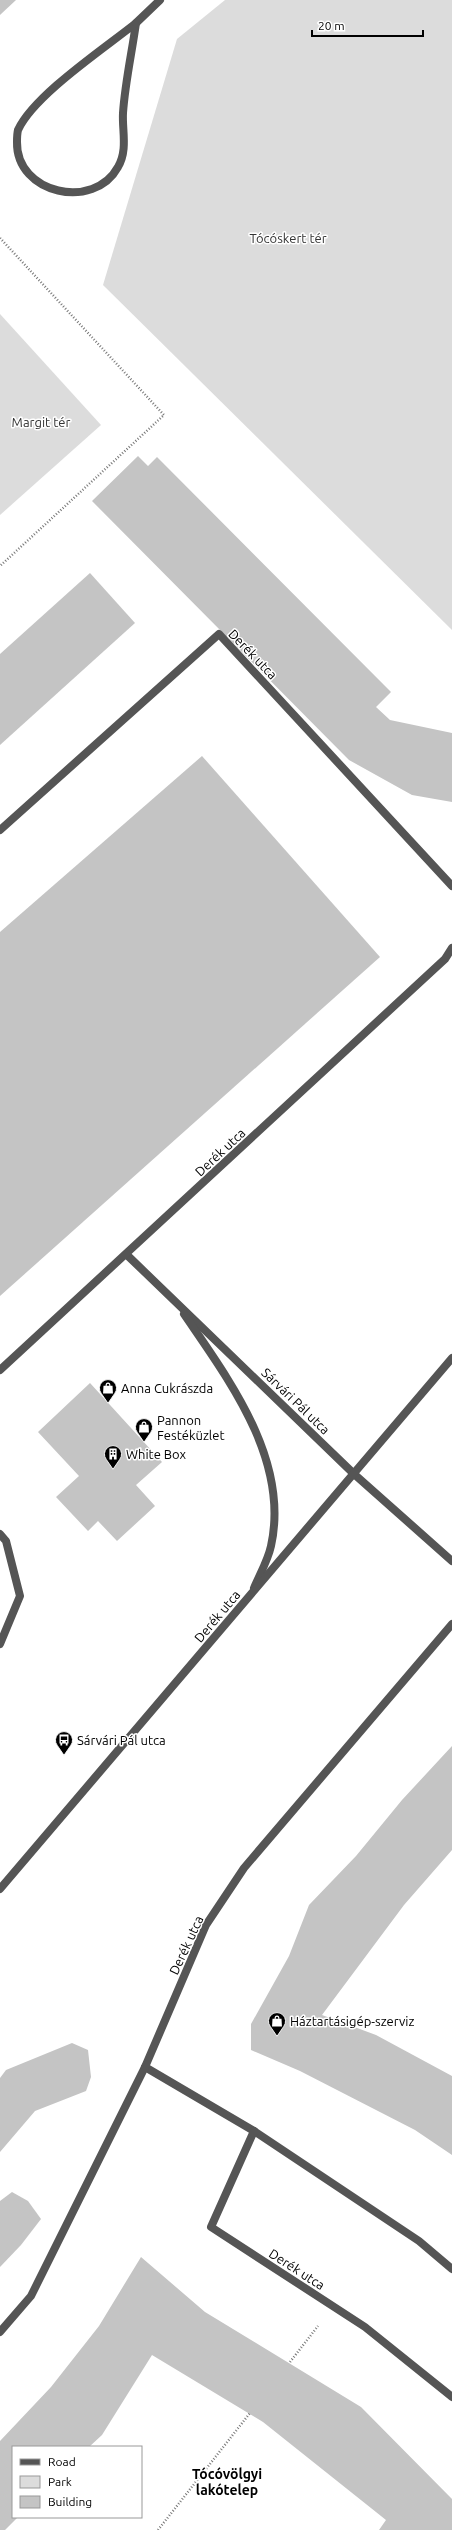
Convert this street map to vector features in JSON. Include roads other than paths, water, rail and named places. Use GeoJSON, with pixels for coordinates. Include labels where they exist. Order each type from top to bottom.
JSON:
{"type":"FeatureCollection","features":[{"type":"Feature","properties":{"kind":"street"},"geometry":{"type":"LineString","coordinates":[[136,23],[123,114],[125,133],[119,166],[108,180],[92,190],[80,192],[56,191],[39,182],[25,169],[17,152],[17,132],[26,117],[62,81],[136,23],[160,0]]}},
{"type":"Feature","properties":{"kind":"street","name":"Derék utca"},"geometry":{"type":"LineString","coordinates":[[0,830],[219,634],[452,886]]}},
{"type":"Feature","properties":{"kind":"street","name":"Derék utca"},"geometry":{"type":"LineString","coordinates":[[0,1370],[446,959],[452,948]]}},
{"type":"Feature","properties":{"kind":"street","name":"Sárvári Pál utca"},"geometry":{"type":"LineString","coordinates":[[127,1254],[354,1474],[452,1561]]}},
{"type":"Feature","properties":{"kind":"street"},"geometry":{"type":"LineString","coordinates":[[173,1299],[237,1394],[258,1437],[266,1464],[274,1517],[271,1546],[251,1595]]}},
{"type":"Feature","properties":{"kind":"street","name":"Derék utca"},"geometry":{"type":"LineString","coordinates":[[0,1889],[452,1358]]}},
{"type":"Feature","properties":{"kind":"street"},"geometry":{"type":"LineString","coordinates":[[0,1534],[6,1541],[20,1596],[0,1644]]}},
{"type":"Feature","properties":{"kind":"street","name":"Derék utca"},"geometry":{"type":"LineString","coordinates":[[0,2332],[31,2296],[145,2067],[206,1925],[244,1868],[452,1624]]}},
{"type":"Feature","properties":{"kind":"street"},"geometry":{"type":"LineString","coordinates":[[145,2067],[254,2131],[418,2241],[452,2270]]}},
{"type":"Feature","properties":{"kind":"street","name":"Derék utca"},"geometry":{"type":"LineString","coordinates":[[254,2131],[211,2227],[365,2327],[452,2397]]}},
{"type":"Feature","properties":{"kind":"place","name":"Anna Cukrászda"},"geometry":{"type":"Point","coordinates":[108,1403]}},
{"type":"Feature","properties":{"kind":"place","name":"Pannon Festéküzlet"},"geometry":{"type":"Point","coordinates":[144,1442]}},
{"type":"Feature","properties":{"kind":"place","name":"White Box"},"geometry":{"type":"Point","coordinates":[113,1469]}},
{"type":"Feature","properties":{"kind":"place","name":"Sárvári Pál utca"},"geometry":{"type":"Point","coordinates":[64,1755]}},
{"type":"Feature","properties":{"kind":"place","name":"Háztartásigép-szerviz"},"geometry":{"type":"Point","coordinates":[277,2036]}},
{"type":"Feature","properties":{"kind":"district","name":"Tócóvölgyi lakótelep"},"geometry":{"type":"Point","coordinates":[227,2482]}},
{"type":"Feature","properties":{"kind":"park label","name":"Tócóskert tér"},"geometry":{"type":"Point","coordinates":[288,238]}},
{"type":"Feature","properties":{"kind":"park label","name":"Margit tér"},"geometry":{"type":"Point","coordinates":[41,422]}}]}
